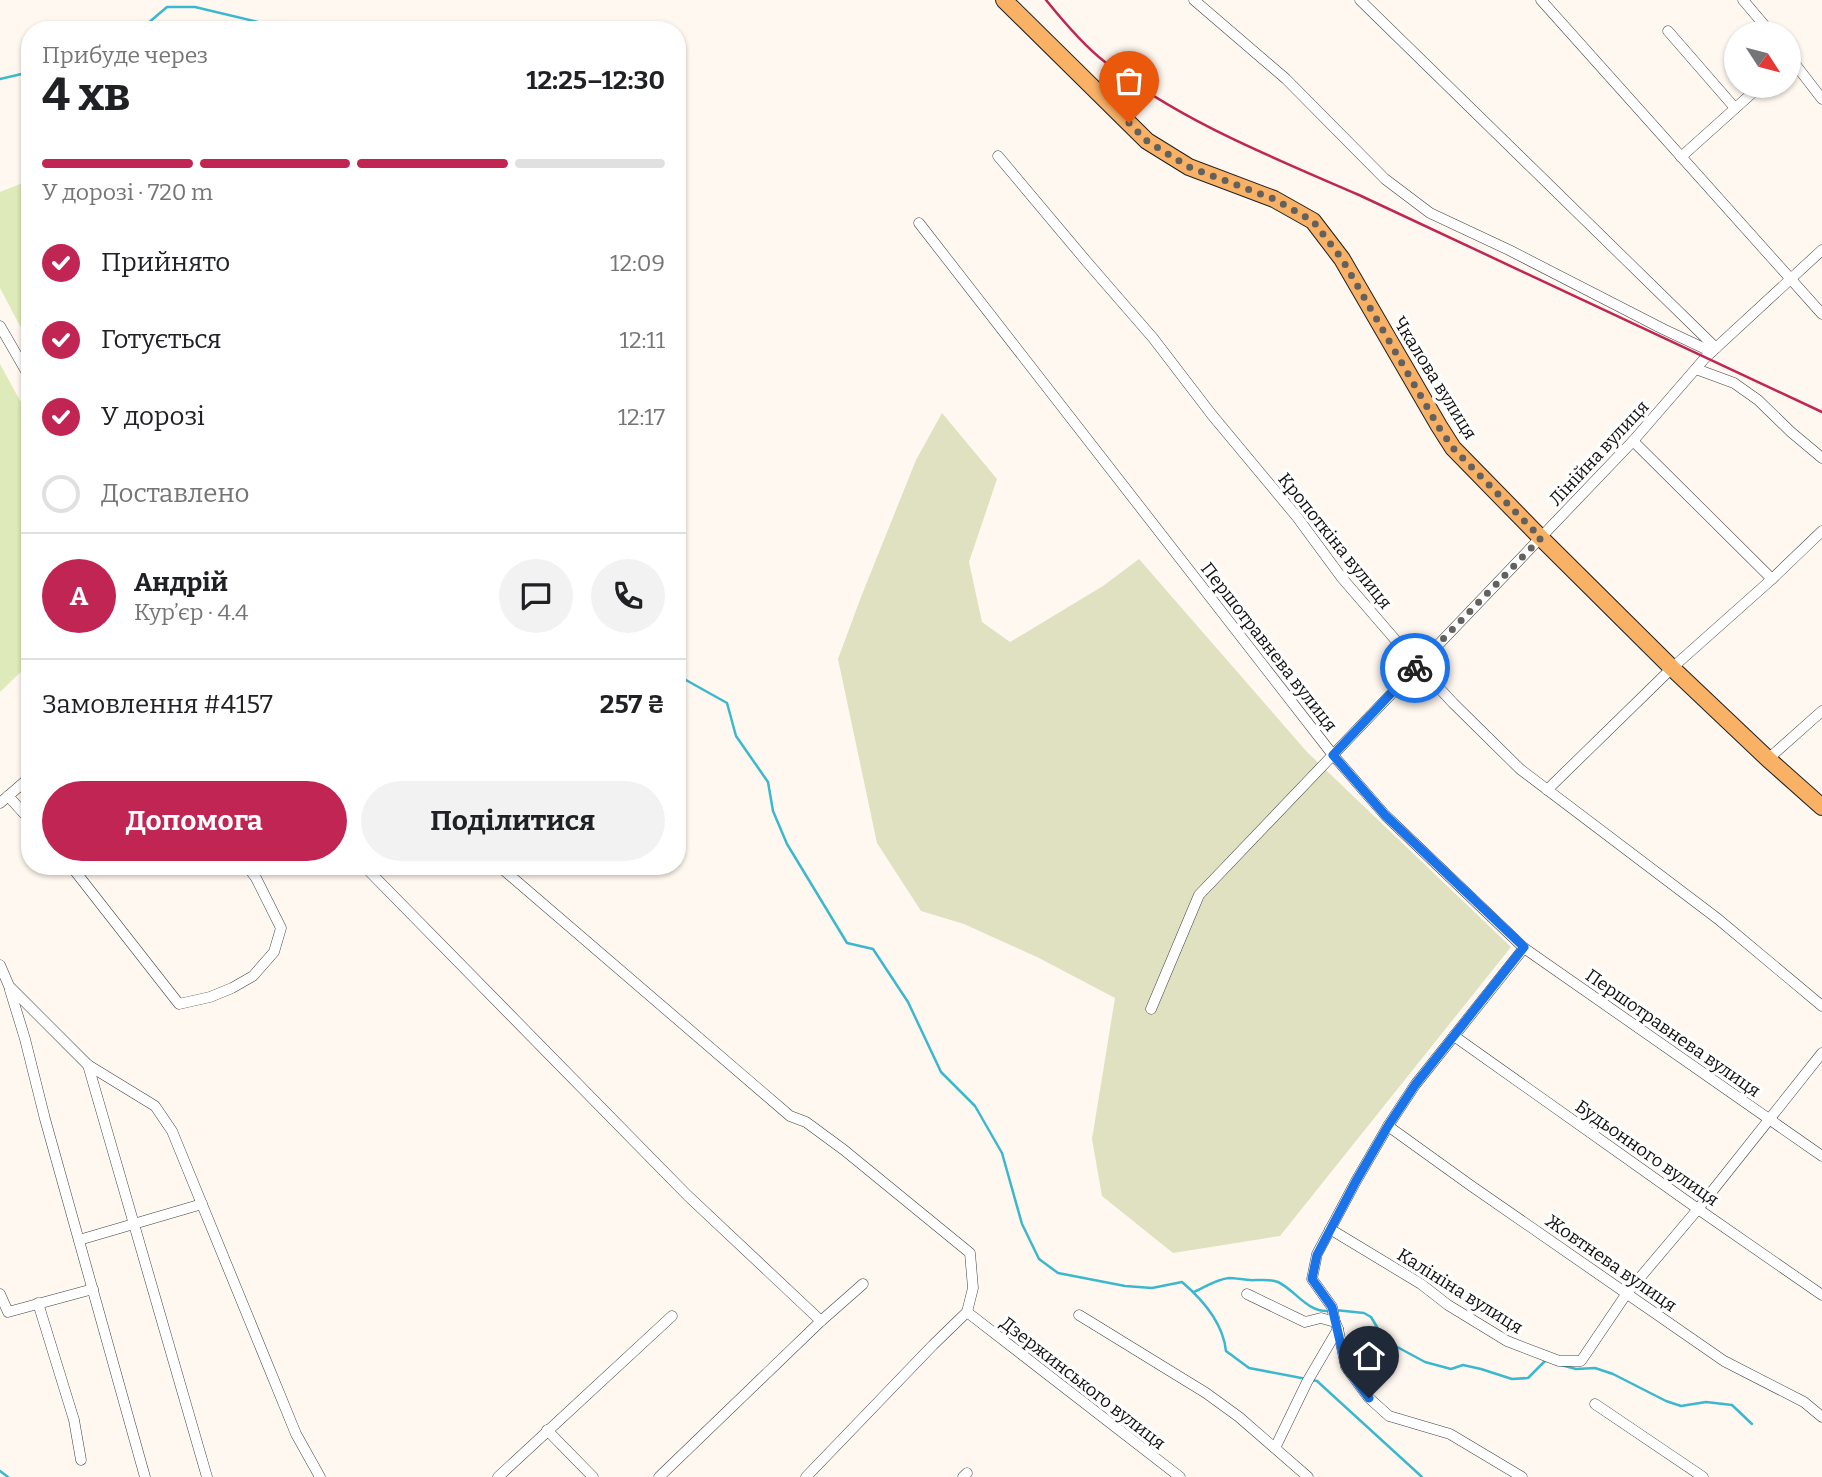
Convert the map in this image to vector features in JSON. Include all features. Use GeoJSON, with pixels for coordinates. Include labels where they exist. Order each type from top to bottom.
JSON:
{"type":"FeatureCollection","features":[{"type":"Feature","properties":{"kind":"main road","name":"Чкалова вулиця"},"geometry":{"type":"LineString","coordinates":[[1004,0],[1147,141],[1189,167],[1274,199],[1313,221],[1342,259],[1453,448],[1672,668],[1822,807]]}},
{"type":"Feature","properties":{"kind":"street"},"geometry":{"type":"LineString","coordinates":[[1194,0],[1286,79],[1385,179],[1430,213],[1663,329],[1714,350]]}},
{"type":"Feature","properties":{"kind":"street"},"geometry":{"type":"LineString","coordinates":[[1360,0],[1714,350]]}},
{"type":"Feature","properties":{"kind":"street"},"geometry":{"type":"LineString","coordinates":[[1541,0],[1822,314]]}},
{"type":"Feature","properties":{"kind":"street"},"geometry":{"type":"LineString","coordinates":[[1743,0],[1761,21]]}},
{"type":"Feature","properties":{"kind":"street"},"geometry":{"type":"LineString","coordinates":[[1668,31],[1735,108]]}},
{"type":"Feature","properties":{"kind":"street"},"geometry":{"type":"LineString","coordinates":[[1801,73],[1822,100]]}},
{"type":"Feature","properties":{"kind":"street"},"geometry":{"type":"LineString","coordinates":[[1681,157],[1746,98]]}},
{"type":"Feature","properties":{"kind":"street","name":"Кропоткіна вулиця"},"geometry":{"type":"LineString","coordinates":[[998,156],[1138,318],[1212,415],[1297,517],[1342,578],[1418,666],[1520,769],[1718,919],[1822,1006]]}},
{"type":"Feature","properties":{"kind":"street","name":"Першотравнева вулиця"},"geometry":{"type":"LineString","coordinates":[[919,223],[1333,755],[1385,815],[1524,947],[1822,1156]]}},
{"type":"Feature","properties":{"kind":"street","name":"Лінійна вулиця"},"geometry":{"type":"LineString","coordinates":[[1151,1010],[1199,895],[1633,441],[1714,350],[1822,250]]}},
{"type":"Feature","properties":{"kind":"street"},"geometry":{"type":"LineString","coordinates":[[0,326],[21,362]]}},
{"type":"Feature","properties":{"kind":"street"},"geometry":{"type":"LineString","coordinates":[[1696,369],[1734,383],[1758,400],[1822,458]]}},
{"type":"Feature","properties":{"kind":"street"},"geometry":{"type":"LineString","coordinates":[[1633,441],[1772,579]]}},
{"type":"Feature","properties":{"kind":"street"},"geometry":{"type":"LineString","coordinates":[[1547,790],[1672,668],[1822,531]]}},
{"type":"Feature","properties":{"kind":"street"},"geometry":{"type":"LineString","coordinates":[[1768,759],[1822,711]]}},
{"type":"Feature","properties":{"kind":"street"},"geometry":{"type":"LineString","coordinates":[[21,785],[4,800],[21,813]]}},
{"type":"Feature","properties":{"kind":"street"},"geometry":{"type":"LineString","coordinates":[[78,875],[179,1004],[210,997],[232,988],[253,976],[274,952],[281,928],[254,875]]}},
{"type":"Feature","properties":{"kind":"street"},"geometry":{"type":"LineString","coordinates":[[373,875],[687,1195],[821,1321]]}},
{"type":"Feature","properties":{"kind":"street"},"geometry":{"type":"LineString","coordinates":[[509,875],[790,1116],[806,1122],[844,1150],[970,1253],[973,1288],[967,1312],[806,1477]]}},
{"type":"Feature","properties":{"kind":"street"},"geometry":{"type":"LineString","coordinates":[[1522,1477],[1450,1434],[1389,1416],[1369,1398],[1346,1367],[1335,1318],[1312,1279],[1317,1255],[1388,1126],[1415,1085],[1524,947]]}},
{"type":"Feature","properties":{"kind":"street"},"geometry":{"type":"LineString","coordinates":[[0,965],[26,1039],[45,1119],[145,1477]]}},
{"type":"Feature","properties":{"kind":"street"},"geometry":{"type":"LineString","coordinates":[[9,986],[88,1065],[155,1105],[172,1131],[296,1434],[320,1477]]}},
{"type":"Feature","properties":{"kind":"street","name":"Будьонного вулиця"},"geometry":{"type":"LineString","coordinates":[[1454,1036],[1822,1295]]}},
{"type":"Feature","properties":{"kind":"street"},"geometry":{"type":"LineString","coordinates":[[1627,1293],[1699,1209],[1822,1054]]}},
{"type":"Feature","properties":{"kind":"street"},"geometry":{"type":"LineString","coordinates":[[88,1065],[207,1477]]}},
{"type":"Feature","properties":{"kind":"street","name":"Жовтнева вулиця"},"geometry":{"type":"LineString","coordinates":[[1388,1126],[1724,1361],[1804,1402],[1822,1417]]}},
{"type":"Feature","properties":{"kind":"street"},"geometry":{"type":"LineString","coordinates":[[79,1240],[202,1204]]}},
{"type":"Feature","properties":{"kind":"street","name":"Калініна вулиця"},"geometry":{"type":"LineString","coordinates":[[1331,1229],[1507,1341],[1559,1361],[1581,1361],[1627,1293]]}},
{"type":"Feature","properties":{"kind":"street"},"geometry":{"type":"LineString","coordinates":[[659,1477],[863,1284]]}},
{"type":"Feature","properties":{"kind":"street"},"geometry":{"type":"LineString","coordinates":[[0,1294],[8,1312],[93,1289]]}},
{"type":"Feature","properties":{"kind":"street"},"geometry":{"type":"LineString","coordinates":[[1247,1294],[1305,1322],[1335,1318]]}},
{"type":"Feature","properties":{"kind":"street"},"geometry":{"type":"LineString","coordinates":[[38,1303],[74,1420],[81,1460]]}},
{"type":"Feature","properties":{"kind":"street","name":"Дзержинського вулиця"},"geometry":{"type":"LineString","coordinates":[[967,1312],[1180,1477]]}},
{"type":"Feature","properties":{"kind":"street"},"geometry":{"type":"LineString","coordinates":[[1079,1315],[1240,1417],[1308,1477]]}},
{"type":"Feature","properties":{"kind":"street"},"geometry":{"type":"LineString","coordinates":[[498,1477],[672,1316]]}},
{"type":"Feature","properties":{"kind":"street"},"geometry":{"type":"LineString","coordinates":[[1275,1448],[1335,1318]]}},
{"type":"Feature","properties":{"kind":"street"},"geometry":{"type":"LineString","coordinates":[[1595,1404],[1703,1477]]}},
{"type":"Feature","properties":{"kind":"street"},"geometry":{"type":"LineString","coordinates":[[547,1430],[593,1477]]}},
{"type":"Feature","properties":{"kind":"green space"},"geometry":{"type":"Polygon","coordinates":[[[21,184],[21,328],[0,288],[0,192],[21,184]]]}},
{"type":"Feature","properties":{"kind":"green space"},"geometry":{"type":"Polygon","coordinates":[[[0,364],[21,402],[21,672],[0,692],[0,364]]]}},
{"type":"Feature","properties":{"kind":"green space"},"geometry":{"type":"Polygon","coordinates":[[[942,413],[997,479],[969,562],[982,622],[1010,642],[1103,586],[1139,559],[1307,752],[1511,947],[1280,1236],[1173,1253],[1102,1196],[1092,1139],[1115,998],[1039,958],[964,924],[921,911],[877,843],[838,659],[916,460],[942,413]]]}},
{"type":"Feature","properties":{"kind":"waterway"},"geometry":{"type":"LineString","coordinates":[[151,21],[167,7],[195,7],[254,21]]}},
{"type":"Feature","properties":{"kind":"waterway"},"geometry":{"type":"LineString","coordinates":[[0,79],[21,74]]}},
{"type":"Feature","properties":{"kind":"waterway"},"geometry":{"type":"LineString","coordinates":[[686,680],[727,703],[736,736],[768,782],[773,811],[787,844],[847,943],[873,949],[908,1002],[941,1072],[975,1106],[1002,1153],[1022,1224],[1039,1259],[1058,1273],[1125,1286],[1152,1288],[1182,1282],[1197,1296],[1216,1321],[1226,1351],[1249,1368],[1317,1381],[1422,1477]]}},
{"type":"Feature","properties":{"kind":"waterway"},"geometry":{"type":"LineString","coordinates":[[1194,1292],[1229,1278],[1273,1280],[1314,1308],[1328,1311]]}},
{"type":"Feature","properties":{"kind":"waterway"},"geometry":{"type":"LineString","coordinates":[[1335,1310],[1364,1313],[1371,1317],[1388,1342],[1425,1362],[1451,1369],[1463,1365],[1512,1379],[1528,1378],[1548,1361]]}},
{"type":"Feature","properties":{"kind":"waterway"},"geometry":{"type":"LineString","coordinates":[[1561,1365],[1576,1369],[1595,1368],[1613,1374],[1681,1406],[1706,1402],[1732,1405],[1752,1424]]}},
{"type":"Feature","properties":{"kind":"waterway"},"geometry":{"type":"LineString","coordinates":[[0,1471],[8,1477]]}},
{"type":"Feature","properties":{"kind":"railway"},"geometry":{"type":"LineString","coordinates":[[1046,0],[1082,41],[1105,62],[1195,120],[1822,412]]}},
{"type":"Feature","properties":{"kind":"way so far"},"geometry":{"type":"LineString","coordinates":[[1129,123],[1147,141],[1189,167],[1274,199],[1313,221],[1342,259],[1453,448],[1541,538],[1415,668]]}},
{"type":"Feature","properties":{"kind":"route"},"geometry":{"type":"LineString","coordinates":[[1369,1398],[1346,1367],[1332,1307],[1312,1279],[1317,1255],[1356,1181],[1415,1085],[1524,947],[1385,815],[1333,755],[1415,668]]}}]}
